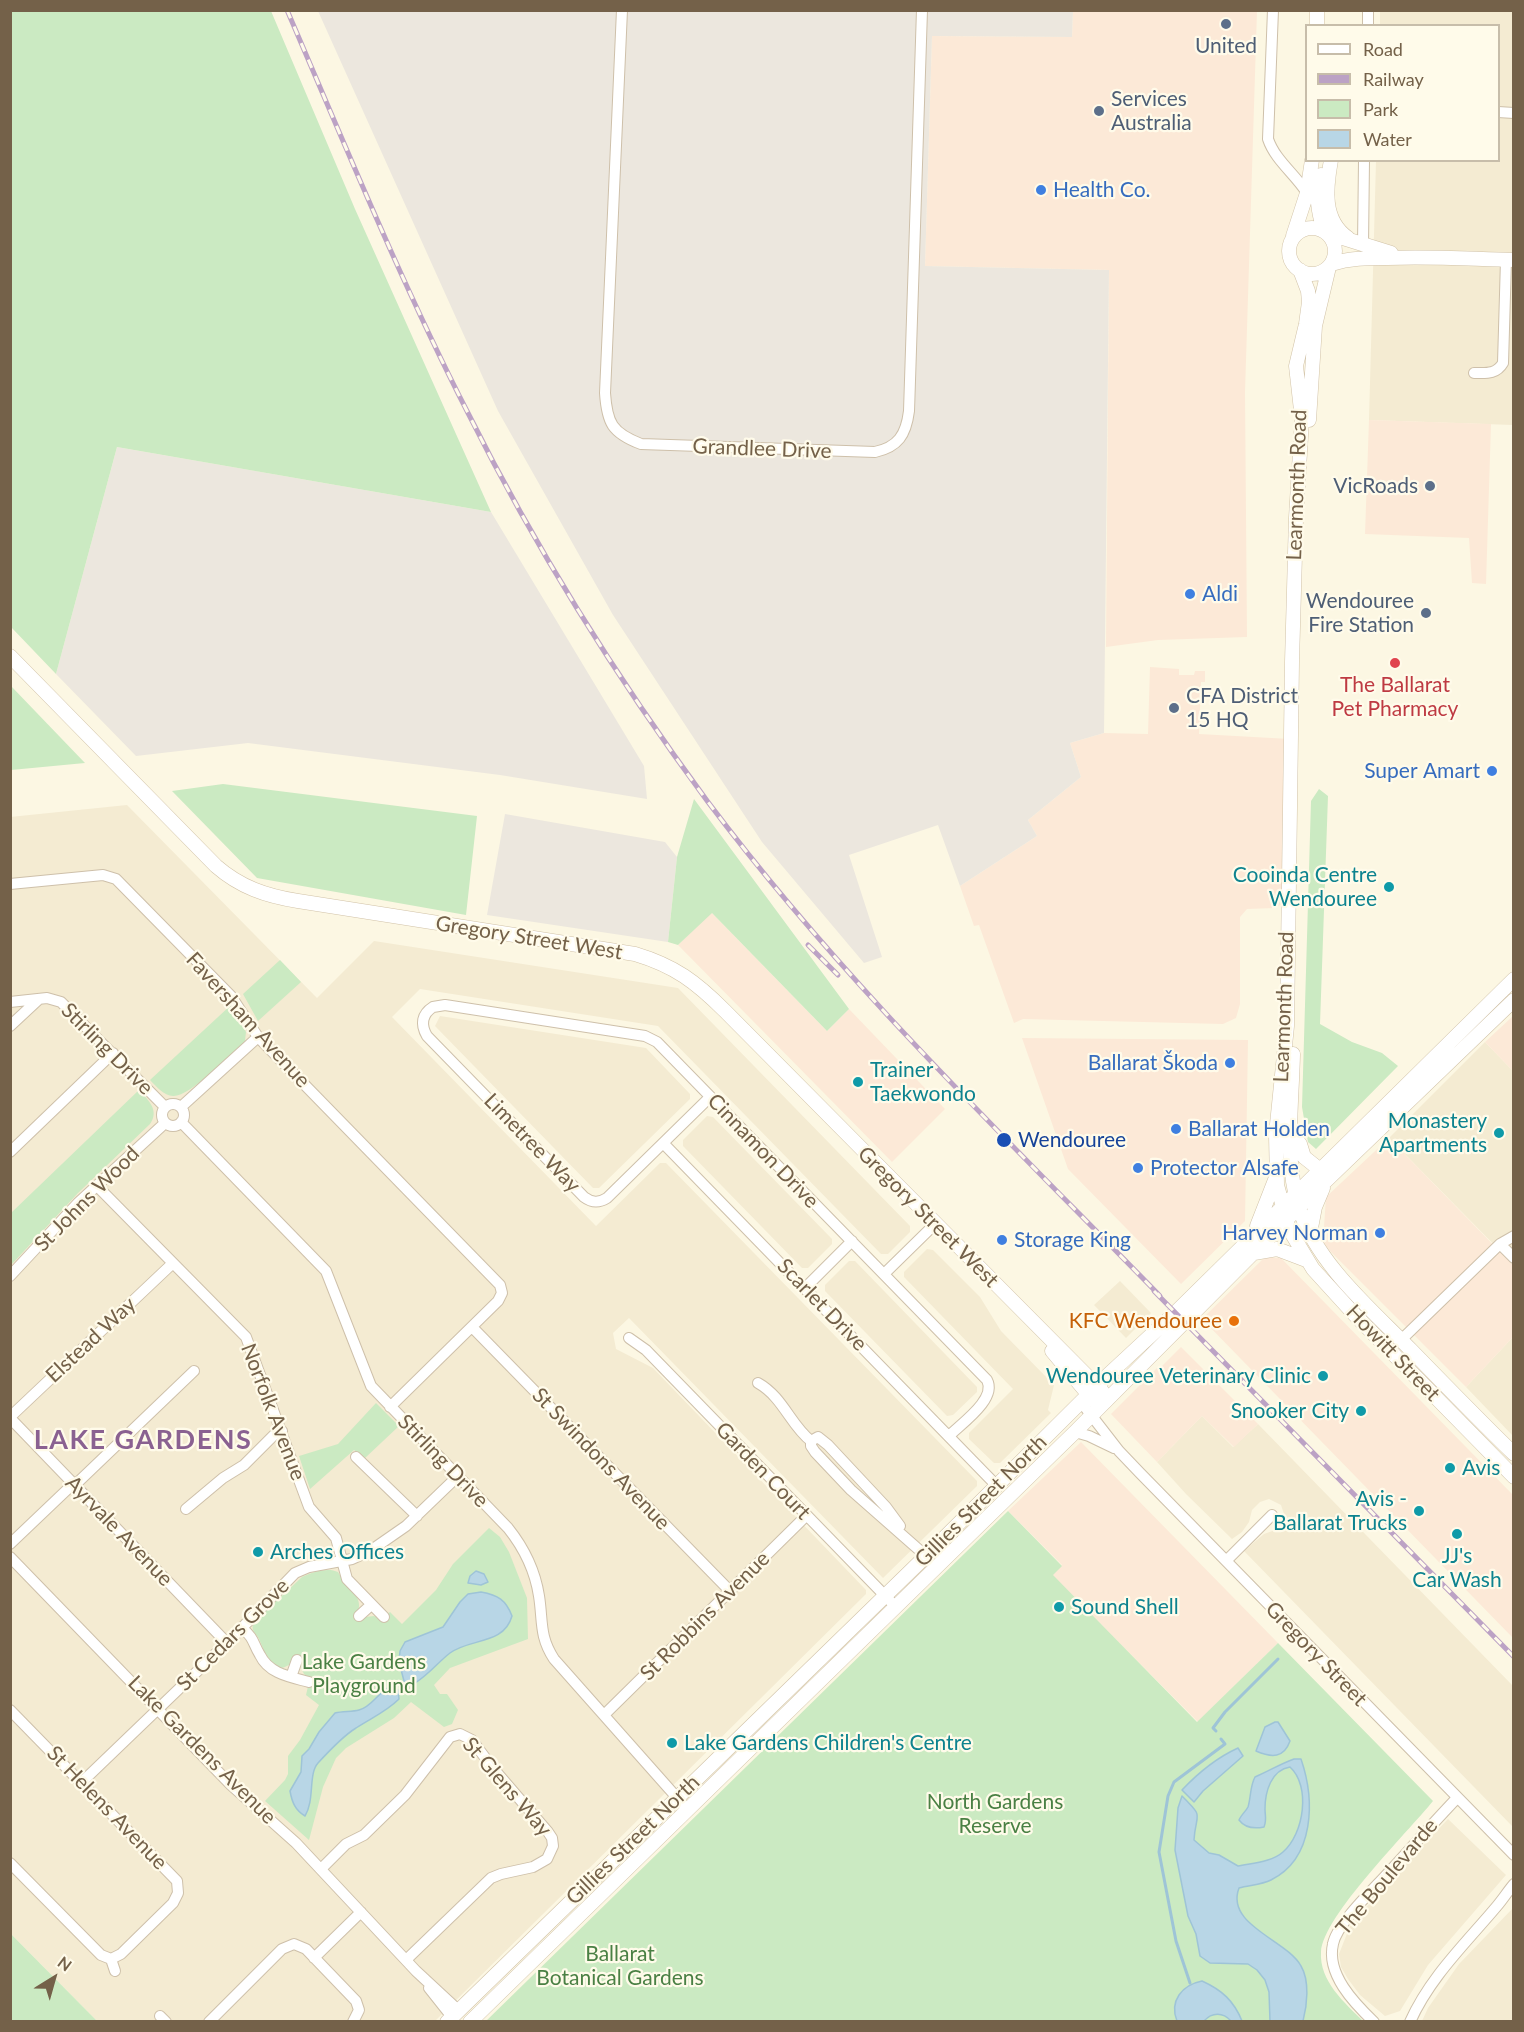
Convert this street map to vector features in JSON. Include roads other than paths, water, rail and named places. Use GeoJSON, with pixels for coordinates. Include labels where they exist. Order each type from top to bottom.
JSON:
{"type":"FeatureCollection","features":[{"type":"Feature","properties":{"kind":"main road"},"geometry":{"type":"LineString","coordinates":[[1312,162],[1307,193],[1290,246],[1290,256],[1300,270],[1316,273],[1330,265],[1355,258],[1510,260]]}},
{"type":"Feature","properties":{"kind":"main road"},"geometry":{"type":"LineString","coordinates":[[1323,162],[1316,190],[1318,212],[1335,246],[1335,255],[1330,265]]}},
{"type":"Feature","properties":{"kind":"main road"},"geometry":{"type":"LineString","coordinates":[[1331,162],[1327,186],[1328,207],[1339,230],[1357,242]]}},
{"type":"Feature","properties":{"kind":"main road"},"geometry":{"type":"LineString","coordinates":[[1293,236],[1308,228],[1380,250],[1414,257]]}},
{"type":"Feature","properties":{"kind":"main road","name":"Learmonth Road"},"geometry":{"type":"LineString","coordinates":[[1294,748],[1306,438],[1310,412],[1315,326],[1330,265]]}},
{"type":"Feature","properties":{"kind":"main road","name":"Learmonth Road"},"geometry":{"type":"LineString","coordinates":[[1286,1221],[1276,1178],[1276,1134],[1287,1026],[1291,921],[1296,518],[1302,420],[1296,366],[1309,302],[1308,291],[1300,270]]}},
{"type":"Feature","properties":{"kind":"main road","name":"Gregory Street West"},"geometry":{"type":"LineString","coordinates":[[10,656],[216,866],[229,877],[255,891],[298,902],[635,954],[677,970],[706,992],[1008,1298],[1100,1407]]}},
{"type":"Feature","properties":{"kind":"main road","name":"Learmonth Road"},"geometry":{"type":"LineString","coordinates":[[1291,921],[1291,1134],[1295,1193],[1299,1207]]}},
{"type":"Feature","properties":{"kind":"main road","name":"Gillies Street North"},"geometry":{"type":"LineString","coordinates":[[470,2022],[1100,1407],[1286,1221],[1323,1175],[1514,979]]}},
{"type":"Feature","properties":{"kind":"main road","name":"Gillies Street North"},"geometry":{"type":"LineString","coordinates":[[456,2018],[677,1797],[926,1556],[1089,1394],[1176,1312],[1295,1193],[1323,1175],[1514,1000]]}},
{"type":"Feature","properties":{"kind":"main road"},"geometry":{"type":"LineString","coordinates":[[1291,1134],[1300,1144],[1304,1156],[1323,1175],[1310,1233]]}},
{"type":"Feature","properties":{"kind":"main road"},"geometry":{"type":"LineString","coordinates":[[1255,1232],[1276,1178]]}},
{"type":"Feature","properties":{"kind":"main road","name":"Howitt Street"},"geometry":{"type":"LineString","coordinates":[[1299,1207],[1323,1256],[1346,1283],[1514,1454]]}},
{"type":"Feature","properties":{"kind":"main road","name":"Howitt Street"},"geometry":{"type":"LineString","coordinates":[[1286,1221],[1306,1260],[1390,1351],[1514,1477]]}},
{"type":"Feature","properties":{"kind":"main road"},"geometry":{"type":"LineString","coordinates":[[1253,1253],[1277,1249],[1306,1260]]}},
{"type":"Feature","properties":{"kind":"main road"},"geometry":{"type":"LineString","coordinates":[[1390,1351],[1401,1340]]}},
{"type":"Feature","properties":{"kind":"main road"},"geometry":{"type":"LineString","coordinates":[[1480,1443],[1491,1432]]}},
{"type":"Feature","properties":{"kind":"street","name":"Grandlee Drive"},"geometry":{"type":"LineString","coordinates":[[622,10],[606,393],[606,412],[610,423],[621,435],[641,444],[875,452],[896,444],[906,427],[909,411],[922,10]]}},
{"type":"Feature","properties":{"kind":"street"},"geometry":{"type":"LineString","coordinates":[[1273,10],[1268,139],[1271,148],[1297,177],[1307,193]]}},
{"type":"Feature","properties":{"kind":"street"},"geometry":{"type":"LineString","coordinates":[[1357,242],[1364,162]]}},
{"type":"Feature","properties":{"kind":"street"},"geometry":{"type":"LineString","coordinates":[[1474,373],[1493,372],[1503,363],[1510,260]]}},
{"type":"Feature","properties":{"kind":"street","name":"Faversham Avenue"},"geometry":{"type":"LineString","coordinates":[[10,884],[103,875],[114,878],[227,992],[258,1037],[495,1280],[502,1291],[499,1300],[472,1327]]}},
{"type":"Feature","properties":{"kind":"street"},"geometry":{"type":"LineString","coordinates":[[10,1026],[39,999]]}},
{"type":"Feature","properties":{"kind":"street","name":"Stirling Drive"},"geometry":{"type":"LineString","coordinates":[[10,1002],[54,999],[63,1003],[165,1107]]}},
{"type":"Feature","properties":{"kind":"street","name":"Cinnamon Drive"},"geometry":{"type":"LineString","coordinates":[[425,1015],[433,1006],[445,1005],[645,1036],[657,1042],[988,1382],[990,1389],[987,1398],[949,1436]]}},
{"type":"Feature","properties":{"kind":"street","name":"Limetree Way"},"geometry":{"type":"LineString","coordinates":[[425,1015],[423,1027],[427,1036],[587,1199],[596,1202],[605,1199],[710,1097]]}},
{"type":"Feature","properties":{"kind":"street"},"geometry":{"type":"LineString","coordinates":[[181,1107],[258,1037]]}},
{"type":"Feature","properties":{"kind":"street"},"geometry":{"type":"LineString","coordinates":[[10,1152],[113,1053]]}},
{"type":"Feature","properties":{"kind":"street"},"geometry":{"type":"LineString","coordinates":[[171,1104],[181,1107],[184,1113],[181,1122],[171,1126],[165,1123],[162,1113],[165,1107],[171,1104]]}},
{"type":"Feature","properties":{"kind":"street","name":"Stirling Drive"},"geometry":{"type":"LineString","coordinates":[[181,1122],[326,1271],[368,1381],[390,1407],[508,1528],[522,1547],[537,1583],[541,1629],[546,1646],[554,1659],[687,1809]]}},
{"type":"Feature","properties":{"kind":"street","name":"St Johns Wood"},"geometry":{"type":"LineString","coordinates":[[10,1276],[97,1186],[165,1123]]}},
{"type":"Feature","properties":{"kind":"street","name":"Scarlet Drive"},"geometry":{"type":"LineString","coordinates":[[663,1143],[997,1486]]}},
{"type":"Feature","properties":{"kind":"street","name":"Norfolk Avenue"},"geometry":{"type":"LineString","coordinates":[[97,1186],[246,1337],[309,1507],[336,1538],[347,1579],[384,1617]]}},
{"type":"Feature","properties":{"kind":"street"},"geometry":{"type":"LineString","coordinates":[[884,1274],[935,1224]]}},
{"type":"Feature","properties":{"kind":"street"},"geometry":{"type":"LineString","coordinates":[[1401,1340],[1500,1244],[1514,1236]]}},
{"type":"Feature","properties":{"kind":"street"},"geometry":{"type":"LineString","coordinates":[[805,1288],[852,1241]]}},
{"type":"Feature","properties":{"kind":"street"},"geometry":{"type":"LineString","coordinates":[[1500,1244],[1514,1258]]}},
{"type":"Feature","properties":{"kind":"street","name":"Elstead Way"},"geometry":{"type":"LineString","coordinates":[[10,1418],[173,1263]]}},
{"type":"Feature","properties":{"kind":"street"},"geometry":{"type":"LineString","coordinates":[[390,1407],[472,1327]]}},
{"type":"Feature","properties":{"kind":"street","name":"St Swindons Avenue"},"geometry":{"type":"LineString","coordinates":[[472,1327],[730,1591]]}},
{"type":"Feature","properties":{"kind":"street","name":"Garden Court"},"geometry":{"type":"LineString","coordinates":[[629,1338],[646,1350],[895,1606]]}},
{"type":"Feature","properties":{"kind":"street"},"geometry":{"type":"LineString","coordinates":[[10,1544],[194,1371]]}},
{"type":"Feature","properties":{"kind":"street"},"geometry":{"type":"LineString","coordinates":[[758,1383],[774,1395],[811,1441],[812,1448],[847,1486],[926,1556]]}},
{"type":"Feature","properties":{"kind":"street","name":"Gregory Street"},"geometry":{"type":"LineString","coordinates":[[1100,1407],[1119,1451]]}},
{"type":"Feature","properties":{"kind":"street","name":"Ayrvale Avenue"},"geometry":{"type":"LineString","coordinates":[[10,1418],[227,1643]]}},
{"type":"Feature","properties":{"kind":"street"},"geometry":{"type":"LineString","coordinates":[[186,1509],[223,1478],[244,1465],[282,1431]]}},
{"type":"Feature","properties":{"kind":"street","name":"Gregory Street"},"geometry":{"type":"LineString","coordinates":[[1074,1432],[1102,1441],[1119,1451],[1514,1855]]}},
{"type":"Feature","properties":{"kind":"street"},"geometry":{"type":"LineString","coordinates":[[811,1441],[818,1437],[828,1445],[886,1507],[913,1543]]}},
{"type":"Feature","properties":{"kind":"street"},"geometry":{"type":"LineString","coordinates":[[818,1455],[828,1445]]}},
{"type":"Feature","properties":{"kind":"street"},"geometry":{"type":"LineString","coordinates":[[356,1457],[417,1516]]}},
{"type":"Feature","properties":{"kind":"street"},"geometry":{"type":"LineString","coordinates":[[981,1468],[993,1474],[1009,1474]]}},
{"type":"Feature","properties":{"kind":"street","name":"St Cedars Grove"},"geometry":{"type":"LineString","coordinates":[[82,1782],[227,1643],[295,1573],[309,1567],[356,1558],[370,1551],[406,1526],[458,1476]]}},
{"type":"Feature","properties":{"kind":"street"},"geometry":{"type":"LineString","coordinates":[[847,1486],[858,1476]]}},
{"type":"Feature","properties":{"kind":"street"},"geometry":{"type":"LineString","coordinates":[[1226,1561],[1272,1515]]}},
{"type":"Feature","properties":{"kind":"street","name":"St Robbins Avenue"},"geometry":{"type":"LineString","coordinates":[[604,1715],[806,1516]]}},
{"type":"Feature","properties":{"kind":"street","name":"Lake Gardens Avenue"},"geometry":{"type":"LineString","coordinates":[[10,1557],[242,1796],[292,1839],[406,1960],[456,2018]]}},
{"type":"Feature","properties":{"kind":"street"},"geometry":{"type":"LineString","coordinates":[[359,1617],[371,1605]]}},
{"type":"Feature","properties":{"kind":"street"},"geometry":{"type":"LineString","coordinates":[[242,1628],[252,1637],[259,1655],[267,1665],[278,1672],[309,1682]]}},
{"type":"Feature","properties":{"kind":"street"},"geometry":{"type":"LineString","coordinates":[[291,1677],[297,1660]]}},
{"type":"Feature","properties":{"kind":"street","name":"St Helens Avenue"},"geometry":{"type":"LineString","coordinates":[[10,1710],[172,1875],[178,1886],[173,1903],[119,1955],[111,1959]]}},
{"type":"Feature","properties":{"kind":"street","name":"St Glens Way"},"geometry":{"type":"LineString","coordinates":[[321,1869],[346,1844],[364,1835],[405,1795],[449,1738],[460,1734],[472,1740],[548,1832],[553,1841],[552,1849],[547,1859],[537,1866],[491,1878],[406,1960]]}},
{"type":"Feature","properties":{"kind":"street","name":"The Boulevarde"},"geometry":{"type":"LineString","coordinates":[[1374,2022],[1342,1984],[1335,1971],[1332,1950],[1335,1936],[1456,1797]]}},
{"type":"Feature","properties":{"kind":"street"},"geometry":{"type":"LineString","coordinates":[[10,1863],[100,1955],[111,1959],[115,1971]]}},
{"type":"Feature","properties":{"kind":"street"},"geometry":{"type":"LineString","coordinates":[[1410,2022],[1445,1966],[1514,1884]]}},
{"type":"Feature","properties":{"kind":"street"},"geometry":{"type":"LineString","coordinates":[[1498,1905],[1514,1891]]}},
{"type":"Feature","properties":{"kind":"street"},"geometry":{"type":"LineString","coordinates":[[314,1958],[361,1912]]}},
{"type":"Feature","properties":{"kind":"street"},"geometry":{"type":"LineString","coordinates":[[209,2022],[286,1947],[298,1945],[314,1958],[357,2004],[358,2015],[353,2022]]}},
{"type":"Feature","properties":{"kind":"water"},"geometry":{"type":"Polygon","coordinates":[[[476,1571],[484,1574],[488,1582],[481,1585],[468,1583],[470,1576],[476,1571]]]}},
{"type":"Feature","properties":{"kind":"water"},"geometry":{"type":"Polygon","coordinates":[[[481,1592],[497,1597],[507,1606],[512,1616],[502,1632],[458,1648],[416,1683],[411,1685],[404,1681],[399,1662],[400,1651],[405,1642],[443,1627],[468,1594],[481,1592]]]}},
{"type":"Feature","properties":{"kind":"water"},"geometry":{"type":"Polygon","coordinates":[[[390,1687],[398,1690],[399,1699],[346,1735],[318,1763],[313,1774],[310,1803],[305,1816],[294,1805],[290,1791],[301,1772],[302,1756],[335,1713],[364,1708],[390,1687]]]}},
{"type":"Feature","properties":{"kind":"water"},"geometry":{"type":"Polygon","coordinates":[[[1278,1722],[1290,1741],[1287,1747],[1277,1755],[1267,1755],[1256,1751],[1265,1727],[1278,1722]]]}},
{"type":"Feature","properties":{"kind":"water"},"geometry":{"type":"Polygon","coordinates":[[[1238,1748],[1243,1756],[1203,1791],[1194,1802],[1182,1790],[1208,1766],[1238,1748]]]}},
{"type":"Feature","properties":{"kind":"water"},"geometry":{"type":"Polygon","coordinates":[[[1294,1759],[1301,1759],[1306,1775],[1309,1810],[1304,1843],[1296,1858],[1271,1880],[1239,1888],[1237,1901],[1241,1912],[1249,1922],[1294,1957],[1301,1966],[1306,1979],[1306,2008],[1303,2021],[1270,2021],[1269,1992],[1265,1980],[1257,1970],[1248,1964],[1210,1963],[1200,1956],[1196,1934],[1188,1916],[1175,1850],[1178,1808],[1182,1796],[1194,1808],[1197,1816],[1194,1840],[1209,1853],[1219,1855],[1238,1866],[1273,1858],[1290,1844],[1300,1822],[1303,1797],[1301,1786],[1297,1775],[1290,1767],[1278,1772],[1270,1783],[1266,1796],[1264,1827],[1250,1827],[1239,1820],[1248,1807],[1255,1777],[1294,1759]]]}},
{"type":"Feature","properties":{"kind":"water"},"geometry":{"type":"Polygon","coordinates":[[[1202,1981],[1216,1988],[1226,1997],[1242,2021],[1231,2021],[1218,2014],[1204,2021],[1177,2021],[1175,2007],[1179,1995],[1189,1986],[1202,1981]]]}},
{"type":"Feature","properties":{"kind":"waterway"},"geometry":{"type":"LineString","coordinates":[[1216,1731],[1213,1728],[1225,1712],[1278,1659]]}},
{"type":"Feature","properties":{"kind":"waterway"},"geometry":{"type":"LineString","coordinates":[[1190,1983],[1176,1941],[1159,1852],[1168,1796],[1174,1782],[1225,1744],[1221,1739]]}},
{"type":"Feature","properties":{"kind":"railway"},"geometry":{"type":"LineString","coordinates":[[287,10],[352,162],[443,364],[494,464],[550,564],[642,709],[708,802],[814,933],[984,1117],[1160,1296]]}},
{"type":"Feature","properties":{"kind":"railway"},"geometry":{"type":"LineString","coordinates":[[808,945],[838,975]]}},
{"type":"Feature","properties":{"kind":"railway"},"geometry":{"type":"LineString","coordinates":[[1154,1291],[1514,1657]]}},
{"type":"Feature","properties":{"kind":"place","name":"United"},"geometry":{"type":"Point","coordinates":[1226,24]}},
{"type":"Feature","properties":{"kind":"place","name":"Services Australia"},"geometry":{"type":"Point","coordinates":[1099,111]}},
{"type":"Feature","properties":{"kind":"place","name":"Health Co."},"geometry":{"type":"Point","coordinates":[1041,190]}},
{"type":"Feature","properties":{"kind":"place","name":"VicRoads"},"geometry":{"type":"Point","coordinates":[1430,486]}},
{"type":"Feature","properties":{"kind":"place","name":"Aldi"},"geometry":{"type":"Point","coordinates":[1190,594]}},
{"type":"Feature","properties":{"kind":"place","name":"Wendouree Fire Station"},"geometry":{"type":"Point","coordinates":[1426,613]}},
{"type":"Feature","properties":{"kind":"place","name":"The Ballarat Pet Pharmacy"},"geometry":{"type":"Point","coordinates":[1395,663]}},
{"type":"Feature","properties":{"kind":"place","name":"CFA District 15 HQ"},"geometry":{"type":"Point","coordinates":[1174,708]}},
{"type":"Feature","properties":{"kind":"place","name":"Super Amart"},"geometry":{"type":"Point","coordinates":[1492,771]}},
{"type":"Feature","properties":{"kind":"place","name":"Cooinda Centre Wendouree"},"geometry":{"type":"Point","coordinates":[1389,887]}},
{"type":"Feature","properties":{"kind":"place","name":"Ballarat Škoda"},"geometry":{"type":"Point","coordinates":[1230,1063]}},
{"type":"Feature","properties":{"kind":"place","name":"Trainer Taekwondo"},"geometry":{"type":"Point","coordinates":[858,1082]}},
{"type":"Feature","properties":{"kind":"place","name":"Ballarat Holden"},"geometry":{"type":"Point","coordinates":[1176,1129]}},
{"type":"Feature","properties":{"kind":"place","name":"Monastery Apartments"},"geometry":{"type":"Point","coordinates":[1499,1133]}},
{"type":"Feature","properties":{"kind":"place","name":"Wendouree"},"geometry":{"type":"Point","coordinates":[1004,1140]}},
{"type":"Feature","properties":{"kind":"place","name":"Protector Alsafe"},"geometry":{"type":"Point","coordinates":[1138,1168]}},
{"type":"Feature","properties":{"kind":"place","name":"Harvey Norman"},"geometry":{"type":"Point","coordinates":[1380,1233]}},
{"type":"Feature","properties":{"kind":"place","name":"Storage King"},"geometry":{"type":"Point","coordinates":[1002,1240]}},
{"type":"Feature","properties":{"kind":"place","name":"KFC Wendouree"},"geometry":{"type":"Point","coordinates":[1234,1321]}},
{"type":"Feature","properties":{"kind":"place","name":"Wendouree Veterinary Clinic"},"geometry":{"type":"Point","coordinates":[1323,1376]}},
{"type":"Feature","properties":{"kind":"place","name":"Snooker City"},"geometry":{"type":"Point","coordinates":[1361,1411]}},
{"type":"Feature","properties":{"kind":"place","name":"Avis"},"geometry":{"type":"Point","coordinates":[1450,1468]}},
{"type":"Feature","properties":{"kind":"place","name":"Avis - Ballarat Trucks"},"geometry":{"type":"Point","coordinates":[1419,1511]}},
{"type":"Feature","properties":{"kind":"place","name":"JJ's Car Wash"},"geometry":{"type":"Point","coordinates":[1457,1534]}},
{"type":"Feature","properties":{"kind":"place","name":"Arches Offices"},"geometry":{"type":"Point","coordinates":[258,1552]}},
{"type":"Feature","properties":{"kind":"place","name":"Sound Shell"},"geometry":{"type":"Point","coordinates":[1059,1607]}},
{"type":"Feature","properties":{"kind":"place","name":"Lake Gardens Children's Centre"},"geometry":{"type":"Point","coordinates":[672,1743]}},
{"type":"Feature","properties":{"kind":"district","name":"LAKE GARDENS"},"geometry":{"type":"Point","coordinates":[143,1440]}},
{"type":"Feature","properties":{"kind":"park label","name":"Lake Gardens Playground"},"geometry":{"type":"Point","coordinates":[364,1674]}},
{"type":"Feature","properties":{"kind":"park label","name":"North Gardens Reserve"},"geometry":{"type":"Point","coordinates":[995,1814]}},
{"type":"Feature","properties":{"kind":"park label","name":"Ballarat Botanical Gardens"},"geometry":{"type":"Point","coordinates":[620,1966]}}]}
